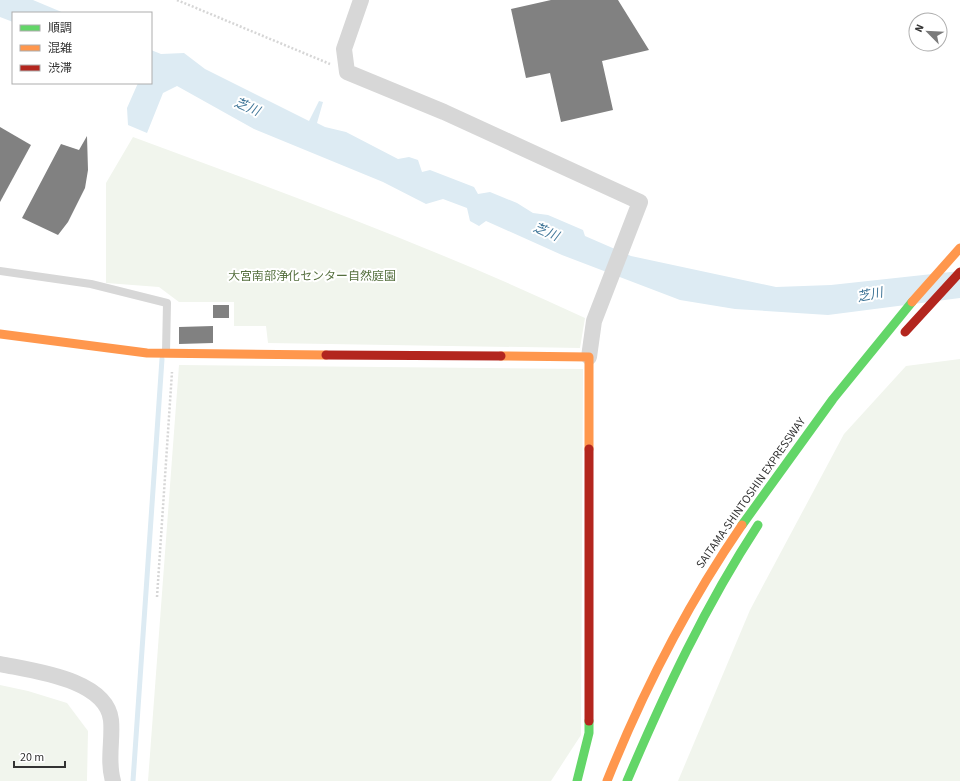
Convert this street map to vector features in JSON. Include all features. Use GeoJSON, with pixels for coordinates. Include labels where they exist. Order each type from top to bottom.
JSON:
{"type":"FeatureCollection","features":[{"type":"Feature","properties":{"kind":"main road","name":"SAITAMA-SHINTOSHIN EXPRESSWAY"},"geometry":{"type":"LineString","coordinates":[[607,781],[638,707],[679,622],[711,570],[793,452],[879,340],[960,248]]}},
{"type":"Feature","properties":{"kind":"main road"},"geometry":{"type":"LineString","coordinates":[[900,338],[960,272]]}},
{"type":"Feature","properties":{"kind":"main road"},"geometry":{"type":"LineString","coordinates":[[0,334],[147,353],[589,357],[590,733],[577,781]]}},
{"type":"Feature","properties":{"kind":"main road","name":"SAITAMA-SHINTOSHIN EXPRESSWAY"},"geometry":{"type":"LineString","coordinates":[[627,781],[692,636],[725,578],[765,515]]}},
{"type":"Feature","properties":{"kind":"main road"},"geometry":{"type":"LineString","coordinates":[[656,651],[679,622]]}},
{"type":"Feature","properties":{"kind":"street"},"geometry":{"type":"LineString","coordinates":[[361,0],[344,50],[347,72],[444,112],[640,202],[594,321],[589,357]]}},
{"type":"Feature","properties":{"kind":"street"},"geometry":{"type":"LineString","coordinates":[[0,664],[57,676],[99,696],[108,707],[111,721],[110,770],[113,781]]}},
{"type":"Feature","properties":{"kind":"lane"},"geometry":{"type":"LineString","coordinates":[[0,271],[91,284],[167,303],[169,353]]}},
{"type":"Feature","properties":{"kind":"path"},"geometry":{"type":"LineString","coordinates":[[178,0],[347,72]]}},
{"type":"Feature","properties":{"kind":"path"},"geometry":{"type":"LineString","coordinates":[[157,598],[169,353]]}},
{"type":"Feature","properties":{"kind":"green space","name":"大宮南部浄化センター自然庭園"},"geometry":{"type":"Polygon","coordinates":[[[133,137],[417,245],[474,268],[585,318],[580,348],[268,343],[266,326],[234,326],[234,302],[179,302],[159,287],[106,283],[106,183],[133,137]]]}},
{"type":"Feature","properties":{"kind":"green space"},"geometry":{"type":"Polygon","coordinates":[[[960,359],[960,781],[678,781],[750,610],[844,434],[906,366],[960,359]]]}},
{"type":"Feature","properties":{"kind":"green space"},"geometry":{"type":"Polygon","coordinates":[[[179,365],[583,369],[581,735],[551,781],[148,781],[179,365]]]}},
{"type":"Feature","properties":{"kind":"green space"},"geometry":{"type":"Polygon","coordinates":[[[0,685],[28,691],[67,703],[88,731],[87,781],[0,781],[0,685]]]}},
{"type":"Feature","properties":{"kind":"water"},"geometry":{"type":"Polygon","coordinates":[[[0,0],[33,0],[62,12],[12,12],[12,22],[0,17],[0,0]]]}},
{"type":"Feature","properties":{"kind":"water","name":"芝川"},"geometry":{"type":"Polygon","coordinates":[[[152,50],[161,54],[184,53],[205,69],[309,121],[319,101],[323,102],[317,123],[325,127],[346,132],[398,159],[409,157],[418,160],[422,172],[430,170],[474,187],[478,194],[490,192],[517,203],[533,213],[548,215],[583,230],[585,236],[631,256],[776,287],[831,285],[960,271],[960,298],[828,315],[735,309],[680,300],[562,255],[486,221],[479,226],[470,221],[467,208],[443,199],[426,204],[383,182],[254,129],[177,86],[163,93],[147,133],[128,125],[127,108],[138,84],[152,84],[152,50]]]}},
{"type":"Feature","properties":{"kind":"building"},"geometry":{"type":"Polygon","coordinates":[[[551,0],[618,0],[649,50],[602,61],[613,110],[561,122],[550,73],[526,78],[511,9],[551,0]]]}},
{"type":"Feature","properties":{"kind":"building"},"geometry":{"type":"Polygon","coordinates":[[[0,127],[31,145],[0,202],[0,127]]]}},
{"type":"Feature","properties":{"kind":"building"},"geometry":{"type":"Polygon","coordinates":[[[87,136],[88,170],[85,188],[68,222],[58,235],[22,218],[61,144],[79,150],[87,136]]]}},
{"type":"Feature","properties":{"kind":"building"},"geometry":{"type":"Polygon","coordinates":[[[213,305],[229,305],[229,318],[213,318],[213,305]]]}},
{"type":"Feature","properties":{"kind":"building"},"geometry":{"type":"Polygon","coordinates":[[[213,326],[213,343],[179,344],[179,327],[213,326]]]}},
{"type":"Feature","properties":{"kind":"waterway"},"geometry":{"type":"LineString","coordinates":[[133,781],[162,359]]}},
{"type":"Feature","properties":{"kind":"traffic: fast"},"geometry":{"type":"LineString","coordinates":[[742,525],[833,399],[912,302]]}},
{"type":"Feature","properties":{"kind":"traffic: fast"},"geometry":{"type":"LineString","coordinates":[[627,781],[671,682],[703,618],[758,525]]}},
{"type":"Feature","properties":{"kind":"traffic: fast"},"geometry":{"type":"LineString","coordinates":[[577,781],[589,733],[589,721]]}},
{"type":"Feature","properties":{"kind":"traffic: slow"},"geometry":{"type":"LineString","coordinates":[[912,302],[960,248]]}},
{"type":"Feature","properties":{"kind":"traffic: slow"},"geometry":{"type":"LineString","coordinates":[[0,334],[147,353],[326,355]]}},
{"type":"Feature","properties":{"kind":"traffic: slow"},"geometry":{"type":"LineString","coordinates":[[501,356],[589,357],[589,449]]}},
{"type":"Feature","properties":{"kind":"traffic: slow"},"geometry":{"type":"LineString","coordinates":[[607,781],[621,747],[667,649],[703,586],[742,525]]}},
{"type":"Feature","properties":{"kind":"traffic: jam"},"geometry":{"type":"LineString","coordinates":[[905,332],[960,272]]}},
{"type":"Feature","properties":{"kind":"traffic: jam"},"geometry":{"type":"LineString","coordinates":[[326,355],[501,356]]}},
{"type":"Feature","properties":{"kind":"traffic: jam"},"geometry":{"type":"LineString","coordinates":[[589,449],[589,721]]}}]}
